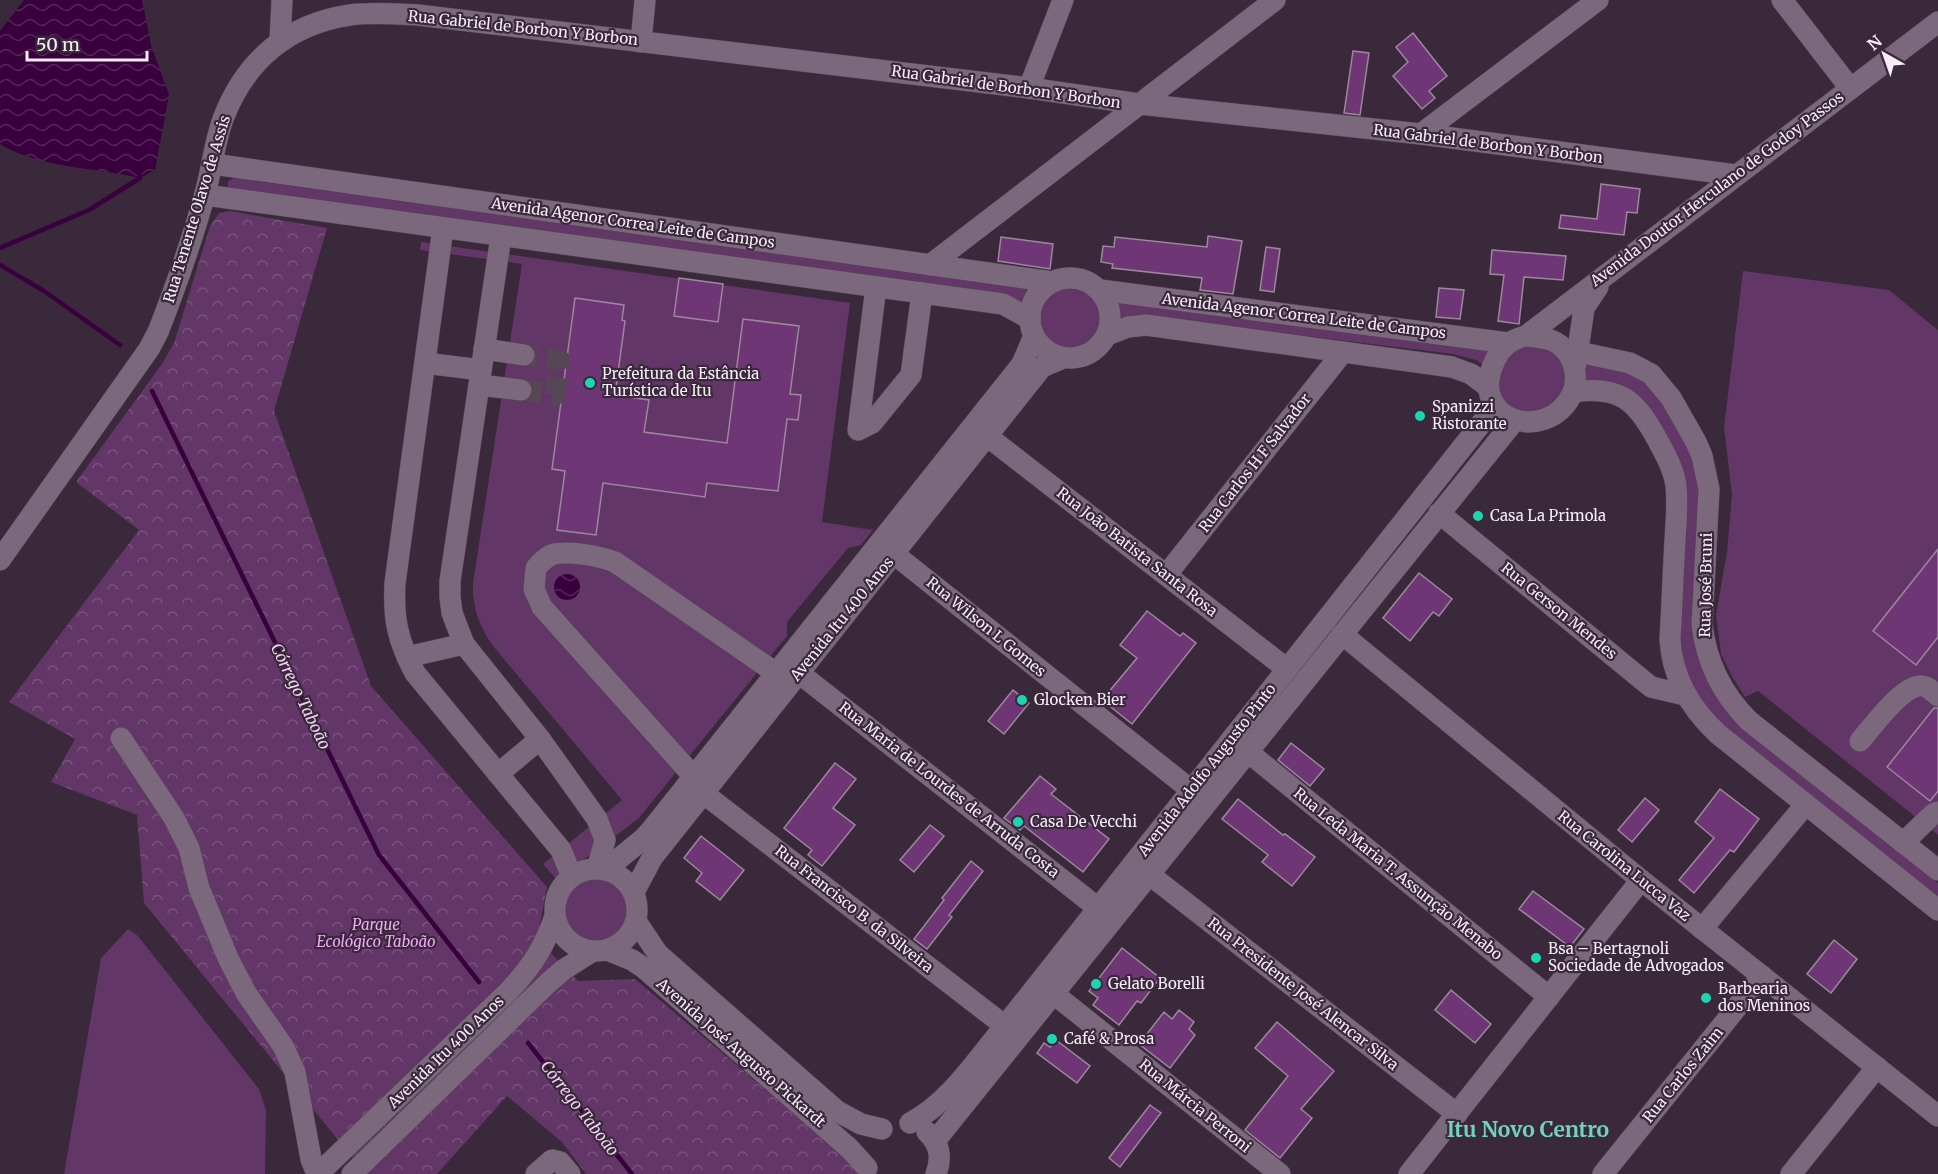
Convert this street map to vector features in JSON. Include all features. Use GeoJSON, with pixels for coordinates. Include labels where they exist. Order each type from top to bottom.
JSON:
{"type":"FeatureCollection","features":[{"type":"Feature","properties":{"kind":"street"},"geometry":{"type":"LineString","coordinates":[[279,41],[282,0]]}},
{"type":"Feature","properties":{"kind":"street"},"geometry":{"type":"LineString","coordinates":[[641,42],[645,0]]}},
{"type":"Feature","properties":{"kind":"street"},"geometry":{"type":"LineString","coordinates":[[1029,88],[1063,0]]}},
{"type":"Feature","properties":{"kind":"street"},"geometry":{"type":"LineString","coordinates":[[930,265],[1275,0]]}},
{"type":"Feature","properties":{"kind":"street"},"geometry":{"type":"LineString","coordinates":[[1421,134],[1598,0]]}},
{"type":"Feature","properties":{"kind":"street"},"geometry":{"type":"LineString","coordinates":[[1782,0],[1850,88]]}},
{"type":"Feature","properties":{"kind":"street","name":"Rua Gabriel de Borbon Y Borbon"},"geometry":{"type":"LineString","coordinates":[[279,41],[316,22],[350,15],[418,15],[1029,88],[1139,104],[1421,134],[1736,175]]}},
{"type":"Feature","properties":{"kind":"street","name":"Avenida Doutor Herculano de Godoy Passos"},"geometry":{"type":"LineString","coordinates":[[1517,339],[1938,21]]}},
{"type":"Feature","properties":{"kind":"street","name":"Rua Tenente Olavo de Assis"},"geometry":{"type":"LineString","coordinates":[[0,560],[149,349],[165,315],[205,195],[222,122],[232,97],[246,75],[279,41]]}},
{"type":"Feature","properties":{"kind":"street","name":"Avenida Agenor Correa Leite de Campos"},"geometry":{"type":"LineString","coordinates":[[213,164],[1053,282]]}},
{"type":"Feature","properties":{"kind":"street","name":"Avenida Agenor Correa Leite de Campos"},"geometry":{"type":"LineString","coordinates":[[205,195],[1003,304],[1032,328]]}},
{"type":"Feature","properties":{"kind":"street"},"geometry":{"type":"LineString","coordinates":[[443,228],[395,584],[395,622],[407,657],[426,687],[561,850],[572,877]]}},
{"type":"Feature","properties":{"kind":"street"},"geometry":{"type":"LineString","coordinates":[[975,232],[978,270]]}},
{"type":"Feature","properties":{"kind":"street"},"geometry":{"type":"LineString","coordinates":[[501,236],[450,597],[452,613],[464,644],[540,739],[597,819],[604,840],[601,869]]}},
{"type":"Feature","properties":{"kind":"street"},"geometry":{"type":"LineString","coordinates":[[1572,357],[1555,342],[1543,338],[1517,339],[1494,363],[1491,396],[1504,414],[1515,420],[1530,423],[1545,420],[1558,413],[1573,392],[1572,357],[1584,308],[1616,266]]}},
{"type":"Feature","properties":{"kind":"street"},"geometry":{"type":"LineString","coordinates":[[1070,278],[1078,279],[1100,290],[1107,301],[1110,312],[1107,335],[1101,344],[1084,356],[1063,358],[1046,350],[1032,328],[1031,310],[1039,293],[1053,282],[1070,278]]}},
{"type":"Feature","properties":{"kind":"street"},"geometry":{"type":"LineString","coordinates":[[876,287],[858,430],[872,423],[911,375],[922,293]]}},
{"type":"Feature","properties":{"kind":"street","name":"Avenida Agenor Correa Leite de Campos"},"geometry":{"type":"LineString","coordinates":[[1100,290],[1517,339]]}},
{"type":"Feature","properties":{"kind":"street","name":"Avenida Agenor Correa Leite de Campos"},"geometry":{"type":"LineString","coordinates":[[1107,335],[1128,327],[1146,325],[1452,367],[1471,374],[1491,396]]}},
{"type":"Feature","properties":{"kind":"street","name":"Avenida Itu 400 Anos"},"geometry":{"type":"LineString","coordinates":[[634,892],[652,858],[699,785],[776,673],[1022,364],[1032,328]]}},
{"type":"Feature","properties":{"kind":"street","name":"Rua Carlos H F Salvador"},"geometry":{"type":"LineString","coordinates":[[1167,574],[1343,352]]}},
{"type":"Feature","properties":{"kind":"street"},"geometry":{"type":"LineString","coordinates":[[425,363],[481,368],[524,355]]}},
{"type":"Feature","properties":{"kind":"street","name":"Rua José Bruni"},"geometry":{"type":"LineString","coordinates":[[1572,357],[1630,363],[1651,374],[1671,398],[1702,456],[1708,481],[1709,504],[1702,624],[1704,642],[1718,680],[1727,695],[1749,721],[1938,870]]}},
{"type":"Feature","properties":{"kind":"street","name":"Avenida Itu 400 Anos"},"geometry":{"type":"LineString","coordinates":[[601,869],[643,839],[699,785],[799,673],[1042,367],[1063,358]]}},
{"type":"Feature","properties":{"kind":"street"},"geometry":{"type":"LineString","coordinates":[[481,368],[521,390]]}},
{"type":"Feature","properties":{"kind":"street"},"geometry":{"type":"LineString","coordinates":[[1573,392],[1602,390],[1617,393],[1628,400],[1645,418],[1674,473],[1677,498],[1670,639],[1671,655],[1685,694],[1706,723],[1718,734],[1938,910]]}},
{"type":"Feature","properties":{"kind":"street","name":"Avenida Adolfo Augusto Pinto"},"geometry":{"type":"LineString","coordinates":[[910,1123],[927,1114],[947,1095],[1005,1026],[1287,669],[1491,396]]}},
{"type":"Feature","properties":{"kind":"street","name":"Avenida Adolfo Augusto Pinto"},"geometry":{"type":"LineString","coordinates":[[935,1141],[1515,420]]}},
{"type":"Feature","properties":{"kind":"street","name":"Rua João Batista Santa Rosa"},"geometry":{"type":"LineString","coordinates":[[987,436],[1287,669]]}},
{"type":"Feature","properties":{"kind":"street","name":"Rua Gerson Mendes"},"geometry":{"type":"LineString","coordinates":[[1439,513],[1651,687],[1685,694]]}},
{"type":"Feature","properties":{"kind":"street","name":"Rua Francisco B. da Silveira"},"geometry":{"type":"LineString","coordinates":[[776,673],[615,562],[603,557],[564,554],[551,555],[536,568],[534,590],[542,607],[699,785],[1005,1026]]}},
{"type":"Feature","properties":{"kind":"street","name":"Rua Wilson L Gomes"},"geometry":{"type":"LineString","coordinates":[[894,554],[1191,790]]}},
{"type":"Feature","properties":{"kind":"street","name":"Rua Carolina Lucca Vaz"},"geometry":{"type":"LineString","coordinates":[[1342,634],[1641,880],[1938,1116]]}},
{"type":"Feature","properties":{"kind":"street"},"geometry":{"type":"LineString","coordinates":[[407,657],[464,644]]}},
{"type":"Feature","properties":{"kind":"street","name":"Rua Maria de Lourdes de Arruda Costa"},"geometry":{"type":"LineString","coordinates":[[799,673],[1098,908]]}},
{"type":"Feature","properties":{"kind":"street"},"geometry":{"type":"LineString","coordinates":[[1860,741],[1902,695],[1917,686],[1926,686],[1938,696]]}},
{"type":"Feature","properties":{"kind":"street"},"geometry":{"type":"LineString","coordinates":[[121,738],[174,818],[189,848],[199,888],[228,958],[246,993],[283,1046],[295,1072],[311,1159],[318,1174]]}},
{"type":"Feature","properties":{"kind":"street"},"geometry":{"type":"LineString","coordinates":[[498,774],[540,739]]}},
{"type":"Feature","properties":{"kind":"street","name":"Rua Leda Maria T. Assunção Menabo"},"geometry":{"type":"LineString","coordinates":[[1248,752],[1549,997]]}},
{"type":"Feature","properties":{"kind":"street"},"geometry":{"type":"LineString","coordinates":[[1702,929],[1806,804]]}},
{"type":"Feature","properties":{"kind":"street"},"geometry":{"type":"LineString","coordinates":[[1904,843],[1933,814],[1938,812]]}},
{"type":"Feature","properties":{"kind":"street"},"geometry":{"type":"LineString","coordinates":[[601,869],[625,880],[634,892],[638,906],[636,921],[626,939],[600,951],[575,946],[562,933],[555,916],[556,898],[565,883],[580,872],[601,869]]}},
{"type":"Feature","properties":{"kind":"street","name":"Rua Presidente José Alencar Silva"},"geometry":{"type":"LineString","coordinates":[[1150,874],[1457,1114]]}},
{"type":"Feature","properties":{"kind":"street"},"geometry":{"type":"LineString","coordinates":[[1409,1174],[1641,880]]}},
{"type":"Feature","properties":{"kind":"street","name":"Avenida Itu 400 Anos"},"geometry":{"type":"LineString","coordinates":[[318,1174],[515,985],[546,943],[555,916]]}},
{"type":"Feature","properties":{"kind":"street","name":"Avenida José Augusto Pickardt"},"geometry":{"type":"LineString","coordinates":[[636,921],[658,954],[837,1111],[855,1121],[882,1129]]}},
{"type":"Feature","properties":{"kind":"street","name":"Avenida Itu 400 Anos"},"geometry":{"type":"LineString","coordinates":[[352,1174],[548,983],[563,970],[600,951]]}},
{"type":"Feature","properties":{"kind":"street","name":"Avenida José Augusto Pickardt"},"geometry":{"type":"LineString","coordinates":[[600,951],[632,960],[644,969],[850,1149],[869,1171]]}},
{"type":"Feature","properties":{"kind":"street","name":"Rua Carlos Zaim"},"geometry":{"type":"LineString","coordinates":[[1603,1174],[1762,976]]}},
{"type":"Feature","properties":{"kind":"street","name":"Rua Márcia Perroni"},"geometry":{"type":"LineString","coordinates":[[1054,994],[1280,1174]]}},
{"type":"Feature","properties":{"kind":"street"},"geometry":{"type":"LineString","coordinates":[[1791,1174],[1877,1067]]}},
{"type":"Feature","properties":{"kind":"street"},"geometry":{"type":"LineString","coordinates":[[869,1171],[867,1150],[882,1129],[895,1124],[910,1123],[924,1129],[935,1141],[941,1171]]}},
{"type":"Feature","properties":{"kind":"street"},"geometry":{"type":"LineString","coordinates":[[544,1167],[560,1162],[570,1174]]}},
{"type":"Feature","properties":{"kind":"green space"},"geometry":{"type":"Polygon","coordinates":[[[234,178],[1035,287],[1024,303],[1015,299],[228,189],[228,181],[234,178]]]}},
{"type":"Feature","properties":{"kind":"green space","name":"Parque Ecológico Taboão"},"geometry":{"type":"Polygon","coordinates":[[[230,211],[327,228],[274,411],[371,686],[547,887],[537,939],[578,981],[635,979],[850,1161],[858,1174],[586,1174],[562,1142],[507,1096],[437,1174],[366,1174],[144,903],[137,815],[51,782],[75,739],[9,702],[139,530],[76,482],[162,364],[174,343],[210,226],[219,213],[230,211]]]}},
{"type":"Feature","properties":{"kind":"green space"},"geometry":{"type":"Polygon","coordinates":[[[421,242],[850,303],[822,522],[873,530],[861,545],[848,548],[787,622],[787,636],[638,819],[557,880],[543,864],[622,800],[493,646],[480,624],[475,608],[473,583],[522,264],[420,250],[421,242]]]}},
{"type":"Feature","properties":{"kind":"green space"},"geometry":{"type":"Polygon","coordinates":[[[1743,271],[1889,290],[1938,330],[1938,835],[1758,691],[1745,697],[1721,654],[1716,615],[1727,552],[1732,495],[1724,427],[1743,271]]]}},
{"type":"Feature","properties":{"kind":"green space"},"geometry":{"type":"Polygon","coordinates":[[[1065,287],[1077,287],[1094,296],[1101,307],[1103,319],[1101,331],[1094,342],[1077,351],[1065,351],[1053,346],[1044,337],[1039,325],[1039,313],[1044,301],[1053,292],[1065,287]]]}},
{"type":"Feature","properties":{"kind":"green space"},"geometry":{"type":"Polygon","coordinates":[[[1115,300],[1490,348],[1484,366],[1476,360],[1453,354],[1144,316],[1120,318],[1115,300]]]}},
{"type":"Feature","properties":{"kind":"green space"},"geometry":{"type":"Polygon","coordinates":[[[1541,343],[1563,360],[1565,379],[1560,394],[1550,404],[1524,415],[1500,398],[1500,375],[1502,367],[1511,354],[1541,343]]]}},
{"type":"Feature","properties":{"kind":"green space"},"geometry":{"type":"Polygon","coordinates":[[[1582,365],[1614,369],[1637,378],[1646,385],[1664,406],[1692,456],[1698,483],[1699,528],[1692,619],[1697,655],[1712,688],[1743,728],[1938,883],[1938,897],[1724,727],[1694,690],[1681,654],[1677,456],[1653,413],[1643,400],[1620,384],[1603,380],[1583,381],[1582,365]]]}},
{"type":"Feature","properties":{"kind":"green space"},"geometry":{"type":"Polygon","coordinates":[[[596,876],[609,879],[620,886],[627,897],[630,910],[627,923],[620,934],[609,941],[596,944],[583,941],[572,934],[565,923],[562,910],[565,897],[572,886],[583,879],[596,876]]]}},
{"type":"Feature","properties":{"kind":"green space"},"geometry":{"type":"Polygon","coordinates":[[[128,929],[138,936],[259,1089],[266,1110],[265,1174],[64,1174],[101,958],[128,929]]]}},
{"type":"Feature","properties":{"kind":"water"},"geometry":{"type":"Polygon","coordinates":[[[24,0],[142,0],[151,45],[169,95],[155,170],[140,178],[51,163],[16,152],[0,144],[0,31],[24,0]]]}},
{"type":"Feature","properties":{"kind":"water"},"geometry":{"type":"Polygon","coordinates":[[[567,574],[576,578],[580,587],[576,596],[567,600],[558,596],[554,587],[558,578],[567,574]]]}},
{"type":"Feature","properties":{"kind":"building"},"geometry":{"type":"Polygon","coordinates":[[[1413,33],[1447,76],[1429,91],[1435,98],[1422,109],[1393,76],[1408,62],[1396,47],[1413,33]]]}},
{"type":"Feature","properties":{"kind":"building"},"geometry":{"type":"Polygon","coordinates":[[[1353,51],[1369,53],[1360,115],[1344,113],[1353,51]]]}},
{"type":"Feature","properties":{"kind":"building"},"geometry":{"type":"Polygon","coordinates":[[[1601,184],[1640,189],[1637,213],[1627,212],[1624,235],[1559,228],[1561,215],[1597,219],[1601,184]]]}},
{"type":"Feature","properties":{"kind":"building"},"geometry":{"type":"Polygon","coordinates":[[[1208,236],[1242,241],[1233,294],[1200,290],[1202,278],[1112,268],[1113,264],[1101,262],[1103,246],[1114,247],[1115,237],[1207,247],[1208,236]]]}},
{"type":"Feature","properties":{"kind":"building"},"geometry":{"type":"Polygon","coordinates":[[[1001,237],[1053,244],[1050,269],[998,261],[1001,237]]]}},
{"type":"Feature","properties":{"kind":"building"},"geometry":{"type":"Polygon","coordinates":[[[1266,247],[1280,249],[1274,292],[1260,290],[1266,247]]]}},
{"type":"Feature","properties":{"kind":"building"},"geometry":{"type":"Polygon","coordinates":[[[1492,250],[1566,256],[1563,280],[1524,277],[1519,324],[1498,321],[1504,275],[1490,274],[1492,250]]]}},
{"type":"Feature","properties":{"kind":"building"},"geometry":{"type":"Polygon","coordinates":[[[679,278],[723,284],[718,322],[674,316],[679,278]]]}},
{"type":"Feature","properties":{"kind":"building"},"geometry":{"type":"Polygon","coordinates":[[[1439,288],[1464,290],[1460,319],[1436,317],[1439,288]]]}},
{"type":"Feature","properties":{"kind":"building","name":"Prefeitura da Estância Turística de Itu"},"geometry":{"type":"Polygon","coordinates":[[[575,298],[624,305],[622,320],[625,321],[615,395],[649,400],[644,432],[727,443],[743,319],[799,326],[790,394],[801,395],[798,420],[787,419],[778,491],[707,483],[705,497],[603,483],[596,535],[557,530],[565,471],[552,469],[575,298]]]}},
{"type":"Feature","properties":{"kind":"building"},"geometry":{"type":"Polygon","coordinates":[[[1938,549],[1938,637],[1916,665],[1873,631],[1938,549]]]}},
{"type":"Feature","properties":{"kind":"building"},"geometry":{"type":"Polygon","coordinates":[[[1419,573],[1452,599],[1439,616],[1433,612],[1410,641],[1383,618],[1419,573]]]}},
{"type":"Feature","properties":{"kind":"building"},"geometry":{"type":"Polygon","coordinates":[[[1147,611],[1180,636],[1183,633],[1196,643],[1132,724],[1102,700],[1137,658],[1120,645],[1147,611]]]}},
{"type":"Feature","properties":{"kind":"building"},"geometry":{"type":"Polygon","coordinates":[[[1013,690],[1029,703],[1004,734],[988,721],[1013,690]]]}},
{"type":"Feature","properties":{"kind":"building"},"geometry":{"type":"Polygon","coordinates":[[[1934,708],[1938,708],[1938,791],[1930,801],[1887,767],[1934,708]]]}},
{"type":"Feature","properties":{"kind":"building"},"geometry":{"type":"Polygon","coordinates":[[[1291,743],[1324,769],[1310,786],[1278,760],[1291,743]]]}},
{"type":"Feature","properties":{"kind":"building"},"geometry":{"type":"Polygon","coordinates":[[[835,763],[856,779],[833,808],[855,825],[822,866],[808,855],[812,850],[784,828],[835,763]]]}},
{"type":"Feature","properties":{"kind":"building"},"geometry":{"type":"Polygon","coordinates":[[[1040,776],[1056,789],[1051,794],[1109,839],[1083,872],[1024,826],[1020,830],[1004,818],[1040,776]]]}},
{"type":"Feature","properties":{"kind":"building"},"geometry":{"type":"Polygon","coordinates":[[[1720,789],[1759,819],[1734,852],[1730,850],[1694,893],[1679,880],[1714,838],[1695,822],[1720,789]]]}},
{"type":"Feature","properties":{"kind":"building"},"geometry":{"type":"Polygon","coordinates":[[[1645,798],[1659,810],[1632,842],[1618,830],[1645,798]]]}},
{"type":"Feature","properties":{"kind":"building"},"geometry":{"type":"Polygon","coordinates":[[[1238,799],[1315,857],[1292,886],[1262,862],[1268,855],[1222,819],[1238,799]]]}},
{"type":"Feature","properties":{"kind":"building"},"geometry":{"type":"Polygon","coordinates":[[[930,825],[944,836],[914,872],[900,860],[930,825]]]}},
{"type":"Feature","properties":{"kind":"building"},"geometry":{"type":"Polygon","coordinates":[[[701,836],[744,870],[720,900],[696,881],[702,873],[684,858],[701,836]]]}},
{"type":"Feature","properties":{"kind":"building"},"geometry":{"type":"Polygon","coordinates":[[[971,861],[983,871],[949,915],[952,917],[927,949],[914,939],[971,861]]]}},
{"type":"Feature","properties":{"kind":"building"},"geometry":{"type":"Polygon","coordinates":[[[1533,891],[1584,929],[1570,947],[1519,909],[1533,891]]]}},
{"type":"Feature","properties":{"kind":"building"},"geometry":{"type":"Polygon","coordinates":[[[1834,940],[1857,959],[1831,993],[1807,974],[1834,940]]]}},
{"type":"Feature","properties":{"kind":"building"},"geometry":{"type":"Polygon","coordinates":[[[1122,948],[1160,978],[1141,1003],[1137,1001],[1119,1025],[1093,1005],[1098,998],[1089,991],[1122,948]]]}},
{"type":"Feature","properties":{"kind":"building"},"geometry":{"type":"Polygon","coordinates":[[[1451,990],[1491,1024],[1475,1043],[1435,1010],[1451,990]]]}},
{"type":"Feature","properties":{"kind":"building"},"geometry":{"type":"Polygon","coordinates":[[[1179,1010],[1194,1022],[1189,1029],[1195,1035],[1170,1068],[1139,1044],[1164,1012],[1172,1019],[1179,1010]]]}},
{"type":"Feature","properties":{"kind":"building"},"geometry":{"type":"Polygon","coordinates":[[[1277,1022],[1334,1071],[1301,1109],[1312,1118],[1280,1158],[1245,1130],[1288,1076],[1255,1048],[1277,1022]]]}},
{"type":"Feature","properties":{"kind":"building"},"geometry":{"type":"Polygon","coordinates":[[[1056,1040],[1090,1066],[1077,1083],[1037,1053],[1044,1043],[1050,1047],[1056,1040]]]}},
{"type":"Feature","properties":{"kind":"building"},"geometry":{"type":"Polygon","coordinates":[[[1150,1105],[1161,1113],[1120,1167],[1109,1158],[1150,1105]]]}},
{"type":"Feature","properties":{"kind":"waterway"},"geometry":{"type":"LineString","coordinates":[[0,248],[89,210],[140,178],[139,173]]}},
{"type":"Feature","properties":{"kind":"waterway","name":"Córrego Taboão"},"geometry":{"type":"LineString","coordinates":[[0,265],[44,291],[120,345]]}},
{"type":"Feature","properties":{"kind":"waterway","name":"Córrego Taboão"},"geometry":{"type":"LineString","coordinates":[[152,391],[379,855],[479,982]]}},
{"type":"Feature","properties":{"kind":"waterway","name":"Córrego Taboão"},"geometry":{"type":"LineString","coordinates":[[528,1043],[632,1174]]}},
{"type":"Feature","properties":{"kind":"tunnel"},"geometry":{"type":"LineString","coordinates":[[521,390],[555,395],[560,360],[524,355]]}},
{"type":"Feature","properties":{"kind":"place","name":"Prefeitura da Estância Turística de Itu"},"geometry":{"type":"Point","coordinates":[590,383]}},
{"type":"Feature","properties":{"kind":"place","name":"Spanizzi Ristorante"},"geometry":{"type":"Point","coordinates":[1420,416]}},
{"type":"Feature","properties":{"kind":"place","name":"Casa La Primola"},"geometry":{"type":"Point","coordinates":[1478,516]}},
{"type":"Feature","properties":{"kind":"place","name":"Glocken Bier"},"geometry":{"type":"Point","coordinates":[1022,700]}},
{"type":"Feature","properties":{"kind":"place","name":"Casa De Vecchi"},"geometry":{"type":"Point","coordinates":[1018,822]}},
{"type":"Feature","properties":{"kind":"place","name":"Bsa – Bertagnoli Sociedade de Advogados"},"geometry":{"type":"Point","coordinates":[1536,958]}},
{"type":"Feature","properties":{"kind":"place","name":"Gelato Borelli"},"geometry":{"type":"Point","coordinates":[1096,984]}},
{"type":"Feature","properties":{"kind":"place","name":"Barbearia dos Meninos"},"geometry":{"type":"Point","coordinates":[1706,998]}},
{"type":"Feature","properties":{"kind":"place","name":"Café & Prosa"},"geometry":{"type":"Point","coordinates":[1052,1039]}},
{"type":"Feature","properties":{"kind":"district","name":"Itu Novo Centro"},"geometry":{"type":"Point","coordinates":[1528,1130]}}]}
